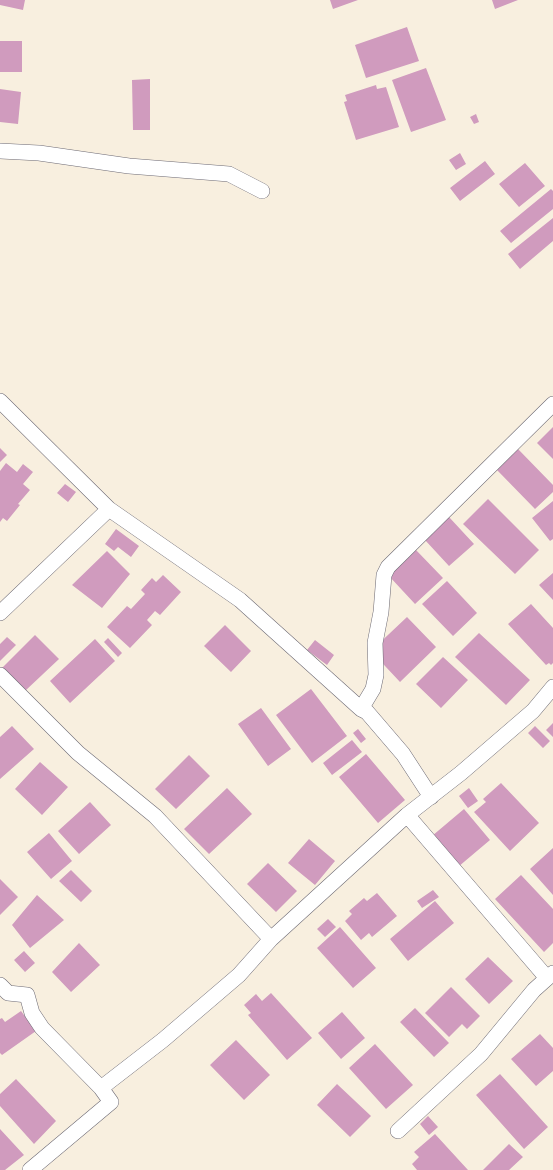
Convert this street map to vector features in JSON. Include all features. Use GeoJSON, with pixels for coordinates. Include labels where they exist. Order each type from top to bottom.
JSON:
{"type":"FeatureCollection","features":[{"type":"Feature","properties":{"kind":"street"},"geometry":{"type":"LineString","coordinates":[[0,151],[39,153],[129,166],[228,174],[262,191]]}},
{"type":"Feature","properties":{"kind":"street"},"geometry":{"type":"LineString","coordinates":[[0,401],[109,509],[240,600],[360,709],[367,712],[403,754],[431,797]]}},
{"type":"Feature","properties":{"kind":"street"},"geometry":{"type":"LineString","coordinates":[[360,709],[373,689],[376,675],[374,643],[381,612],[384,575],[388,567],[553,404]]}},
{"type":"Feature","properties":{"kind":"street"},"geometry":{"type":"LineString","coordinates":[[0,613],[109,509]]}},
{"type":"Feature","properties":{"kind":"street"},"geometry":{"type":"LineString","coordinates":[[0,675],[78,752],[154,816],[270,939]]}},
{"type":"Feature","properties":{"kind":"street"},"geometry":{"type":"LineString","coordinates":[[102,1088],[163,1040],[239,974],[270,939],[407,815],[461,773],[533,711],[553,687]]}},
{"type":"Feature","properties":{"kind":"street"},"geometry":{"type":"LineString","coordinates":[[398,1131],[481,1054],[534,990],[550,976],[407,815]]}},
{"type":"Feature","properties":{"kind":"street"},"geometry":{"type":"LineString","coordinates":[[0,985],[8,994],[28,995],[32,1013],[42,1028],[102,1088],[111,1102],[30,1170]]}},
{"type":"Feature","properties":{"kind":"building"},"geometry":{"type":"Polygon","coordinates":[[[0,0],[25,0],[23,10],[0,5],[0,0]]]}},
{"type":"Feature","properties":{"kind":"building"},"geometry":{"type":"Polygon","coordinates":[[[330,0],[358,0],[333,9],[330,0]]]}},
{"type":"Feature","properties":{"kind":"building"},"geometry":{"type":"Polygon","coordinates":[[[492,0],[518,0],[495,9],[492,0]]]}},
{"type":"Feature","properties":{"kind":"building"},"geometry":{"type":"Polygon","coordinates":[[[407,27],[419,61],[366,78],[355,45],[407,27]]]}},
{"type":"Feature","properties":{"kind":"building"},"geometry":{"type":"Polygon","coordinates":[[[0,41],[22,41],[22,72],[0,72],[0,41]]]}},
{"type":"Feature","properties":{"kind":"building"},"geometry":{"type":"Polygon","coordinates":[[[426,68],[446,120],[411,132],[392,80],[426,68]]]}},
{"type":"Feature","properties":{"kind":"building"},"geometry":{"type":"Polygon","coordinates":[[[150,79],[150,130],[133,130],[132,80],[150,79]]]}},
{"type":"Feature","properties":{"kind":"building"},"geometry":{"type":"Polygon","coordinates":[[[376,85],[377,89],[386,87],[399,127],[356,140],[344,102],[347,101],[345,95],[376,85]]]}},
{"type":"Feature","properties":{"kind":"building"},"geometry":{"type":"Polygon","coordinates":[[[0,89],[21,92],[18,124],[0,122],[0,89]]]}},
{"type":"Feature","properties":{"kind":"building"},"geometry":{"type":"Polygon","coordinates":[[[476,114],[479,122],[474,124],[470,117],[476,114]]]}},
{"type":"Feature","properties":{"kind":"building"},"geometry":{"type":"Polygon","coordinates":[[[460,153],[466,164],[456,170],[449,160],[460,153]]]}},
{"type":"Feature","properties":{"kind":"building"},"geometry":{"type":"Polygon","coordinates":[[[485,161],[495,174],[460,201],[450,188],[485,161]]]}},
{"type":"Feature","properties":{"kind":"building"},"geometry":{"type":"Polygon","coordinates":[[[525,163],[545,186],[519,207],[499,184],[525,163]]]}},
{"type":"Feature","properties":{"kind":"building"},"geometry":{"type":"Polygon","coordinates":[[[551,189],[553,191],[553,209],[511,243],[500,231],[551,189]]]}},
{"type":"Feature","properties":{"kind":"building"},"geometry":{"type":"Polygon","coordinates":[[[553,218],[553,241],[520,269],[508,254],[553,218]]]}},
{"type":"Feature","properties":{"kind":"building"},"geometry":{"type":"Polygon","coordinates":[[[553,427],[553,459],[537,443],[553,427]]]}},
{"type":"Feature","properties":{"kind":"building"},"geometry":{"type":"Polygon","coordinates":[[[0,448],[7,455],[0,462],[0,448]]]}},
{"type":"Feature","properties":{"kind":"building"},"geometry":{"type":"Polygon","coordinates":[[[518,449],[553,485],[553,492],[535,509],[497,470],[518,449]]]}},
{"type":"Feature","properties":{"kind":"building"},"geometry":{"type":"Polygon","coordinates":[[[6,463],[17,472],[23,464],[33,472],[23,484],[30,490],[18,504],[20,505],[7,521],[3,518],[0,522],[0,471],[6,463]]]}},
{"type":"Feature","properties":{"kind":"building"},"geometry":{"type":"Polygon","coordinates":[[[65,484],[76,492],[68,502],[57,493],[65,484]]]}},
{"type":"Feature","properties":{"kind":"building"},"geometry":{"type":"Polygon","coordinates":[[[488,499],[539,550],[515,574],[463,524],[488,499]]]}},
{"type":"Feature","properties":{"kind":"building"},"geometry":{"type":"Polygon","coordinates":[[[553,501],[553,539],[550,541],[532,518],[553,501]]]}},
{"type":"Feature","properties":{"kind":"building"},"geometry":{"type":"Polygon","coordinates":[[[449,517],[474,544],[449,566],[425,540],[449,517]]]}},
{"type":"Feature","properties":{"kind":"building"},"geometry":{"type":"Polygon","coordinates":[[[116,529],[139,546],[131,557],[118,547],[114,551],[105,544],[116,529]]]}},
{"type":"Feature","properties":{"kind":"building"},"geometry":{"type":"Polygon","coordinates":[[[416,550],[443,578],[415,604],[389,576],[416,550]]]}},
{"type":"Feature","properties":{"kind":"building"},"geometry":{"type":"Polygon","coordinates":[[[107,551],[130,574],[102,608],[72,585],[107,551]]]}},
{"type":"Feature","properties":{"kind":"building"},"geometry":{"type":"Polygon","coordinates":[[[553,573],[553,600],[539,585],[553,573]]]}},
{"type":"Feature","properties":{"kind":"building"},"geometry":{"type":"Polygon","coordinates":[[[163,575],[181,592],[160,615],[155,611],[147,620],[152,625],[130,648],[107,627],[127,606],[131,609],[145,594],[141,590],[152,578],[156,582],[163,575]]]}},
{"type":"Feature","properties":{"kind":"building"},"geometry":{"type":"Polygon","coordinates":[[[447,581],[477,613],[453,636],[422,604],[447,581]]]}},
{"type":"Feature","properties":{"kind":"building"},"geometry":{"type":"Polygon","coordinates":[[[531,604],[553,628],[553,663],[551,665],[549,663],[546,665],[508,624],[531,604]]]}},
{"type":"Feature","properties":{"kind":"building"},"geometry":{"type":"Polygon","coordinates":[[[407,617],[436,647],[400,682],[371,651],[407,617]]]}},
{"type":"Feature","properties":{"kind":"building"},"geometry":{"type":"Polygon","coordinates":[[[225,625],[251,651],[231,672],[204,646],[225,625]]]}},
{"type":"Feature","properties":{"kind":"building"},"geometry":{"type":"Polygon","coordinates":[[[479,633],[530,680],[506,705],[455,657],[479,633]]]}},
{"type":"Feature","properties":{"kind":"building"},"geometry":{"type":"Polygon","coordinates":[[[35,635],[59,659],[25,691],[2,668],[35,635]]]}},
{"type":"Feature","properties":{"kind":"building"},"geometry":{"type":"Polygon","coordinates":[[[7,637],[16,645],[0,661],[0,644],[7,637]]]}},
{"type":"Feature","properties":{"kind":"building"},"geometry":{"type":"Polygon","coordinates":[[[108,638],[122,653],[118,657],[104,642],[108,638]]]}},
{"type":"Feature","properties":{"kind":"building"},"geometry":{"type":"Polygon","coordinates":[[[95,639],[115,661],[70,703],[50,681],[95,639]]]}},
{"type":"Feature","properties":{"kind":"building"},"geometry":{"type":"Polygon","coordinates":[[[315,640],[334,655],[327,665],[307,650],[315,640]]]}},
{"type":"Feature","properties":{"kind":"building"},"geometry":{"type":"Polygon","coordinates":[[[443,657],[468,680],[441,708],[416,684],[443,657]]]}},
{"type":"Feature","properties":{"kind":"building"},"geometry":{"type":"Polygon","coordinates":[[[311,689],[347,736],[312,763],[276,715],[311,689]]]}},
{"type":"Feature","properties":{"kind":"building"},"geometry":{"type":"Polygon","coordinates":[[[261,708],[291,749],[268,766],[238,724],[261,708]]]}},
{"type":"Feature","properties":{"kind":"building"},"geometry":{"type":"Polygon","coordinates":[[[553,723],[553,737],[546,730],[553,723]]]}},
{"type":"Feature","properties":{"kind":"building"},"geometry":{"type":"Polygon","coordinates":[[[12,726],[34,749],[0,779],[0,737],[12,726]]]}},
{"type":"Feature","properties":{"kind":"building"},"geometry":{"type":"Polygon","coordinates":[[[535,726],[550,741],[543,748],[528,733],[535,726]]]}},
{"type":"Feature","properties":{"kind":"building"},"geometry":{"type":"Polygon","coordinates":[[[358,729],[366,739],[361,743],[353,733],[358,729]]]}},
{"type":"Feature","properties":{"kind":"building"},"geometry":{"type":"Polygon","coordinates":[[[352,740],[362,752],[332,775],[323,763],[352,740]]]}},
{"type":"Feature","properties":{"kind":"building"},"geometry":{"type":"Polygon","coordinates":[[[366,754],[405,800],[378,823],[339,777],[366,754]]]}},
{"type":"Feature","properties":{"kind":"building"},"geometry":{"type":"Polygon","coordinates":[[[189,755],[210,776],[176,809],[155,789],[189,755]]]}},
{"type":"Feature","properties":{"kind":"building"},"geometry":{"type":"Polygon","coordinates":[[[40,762],[68,787],[42,815],[15,789],[40,762]]]}},
{"type":"Feature","properties":{"kind":"building"},"geometry":{"type":"Polygon","coordinates":[[[501,783],[539,823],[510,851],[474,812],[486,802],[483,799],[501,783]]]}},
{"type":"Feature","properties":{"kind":"building"},"geometry":{"type":"Polygon","coordinates":[[[227,788],[252,814],[209,854],[184,829],[227,788]]]}},
{"type":"Feature","properties":{"kind":"building"},"geometry":{"type":"Polygon","coordinates":[[[469,788],[478,801],[468,808],[459,796],[469,788]]]}},
{"type":"Feature","properties":{"kind":"building"},"geometry":{"type":"Polygon","coordinates":[[[90,802],[111,825],[79,854],[58,831],[90,802]]]}},
{"type":"Feature","properties":{"kind":"building"},"geometry":{"type":"Polygon","coordinates":[[[464,809],[490,840],[458,867],[432,836],[464,809]]]}},
{"type":"Feature","properties":{"kind":"building"},"geometry":{"type":"Polygon","coordinates":[[[49,833],[72,861],[51,879],[27,852],[49,833]]]}},
{"type":"Feature","properties":{"kind":"building"},"geometry":{"type":"Polygon","coordinates":[[[309,839],[335,861],[315,885],[288,863],[309,839]]]}},
{"type":"Feature","properties":{"kind":"building"},"geometry":{"type":"Polygon","coordinates":[[[553,848],[553,895],[530,869],[553,848]]]}},
{"type":"Feature","properties":{"kind":"building"},"geometry":{"type":"Polygon","coordinates":[[[268,863],[297,891],[276,912],[247,884],[268,863]]]}},
{"type":"Feature","properties":{"kind":"building"},"geometry":{"type":"Polygon","coordinates":[[[71,870],[92,891],[81,902],[59,881],[71,870]]]}},
{"type":"Feature","properties":{"kind":"building"},"geometry":{"type":"Polygon","coordinates":[[[521,875],[553,909],[553,943],[544,952],[495,899],[521,875]]]}},
{"type":"Feature","properties":{"kind":"building"},"geometry":{"type":"Polygon","coordinates":[[[0,879],[18,897],[0,915],[0,879]]]}},
{"type":"Feature","properties":{"kind":"building"},"geometry":{"type":"Polygon","coordinates":[[[433,890],[439,897],[422,908],[417,901],[433,890]]]}},
{"type":"Feature","properties":{"kind":"building"},"geometry":{"type":"Polygon","coordinates":[[[377,893],[397,916],[372,937],[369,933],[361,940],[345,921],[352,914],[349,911],[364,898],[367,901],[377,893]]]}},
{"type":"Feature","properties":{"kind":"building"},"geometry":{"type":"Polygon","coordinates":[[[37,895],[64,920],[30,948],[12,925],[37,895]]]}},
{"type":"Feature","properties":{"kind":"building"},"geometry":{"type":"Polygon","coordinates":[[[435,901],[454,923],[408,961],[390,939],[435,901]]]}},
{"type":"Feature","properties":{"kind":"building"},"geometry":{"type":"Polygon","coordinates":[[[328,919],[336,927],[325,937],[317,929],[328,919]]]}},
{"type":"Feature","properties":{"kind":"building"},"geometry":{"type":"Polygon","coordinates":[[[340,927],[376,968],[353,988],[317,948],[340,927]]]}},
{"type":"Feature","properties":{"kind":"building"},"geometry":{"type":"Polygon","coordinates":[[[79,943],[100,965],[71,992],[52,972],[79,943]]]}},
{"type":"Feature","properties":{"kind":"building"},"geometry":{"type":"Polygon","coordinates":[[[24,951],[35,963],[25,972],[14,960],[24,951]]]}},
{"type":"Feature","properties":{"kind":"building"},"geometry":{"type":"Polygon","coordinates":[[[488,957],[513,981],[489,1004],[465,979],[488,957]]]}},
{"type":"Feature","properties":{"kind":"building"},"geometry":{"type":"Polygon","coordinates":[[[451,987],[480,1016],[467,1029],[462,1024],[449,1037],[425,1013],[451,987]]]}},
{"type":"Feature","properties":{"kind":"building"},"geometry":{"type":"Polygon","coordinates":[[[271,993],[312,1038],[287,1060],[248,1015],[251,1013],[244,1005],[256,994],[262,1001],[271,993]]]}},
{"type":"Feature","properties":{"kind":"building"},"geometry":{"type":"Polygon","coordinates":[[[415,1008],[449,1043],[434,1057],[400,1022],[415,1008]]]}},
{"type":"Feature","properties":{"kind":"building"},"geometry":{"type":"Polygon","coordinates":[[[21,1011],[36,1031],[2,1055],[0,1053],[0,1019],[2,1018],[5,1022],[21,1011]]]}},
{"type":"Feature","properties":{"kind":"building"},"geometry":{"type":"Polygon","coordinates":[[[342,1012],[365,1038],[341,1059],[318,1033],[342,1012]]]}},
{"type":"Feature","properties":{"kind":"building"},"geometry":{"type":"Polygon","coordinates":[[[540,1034],[553,1048],[553,1071],[536,1086],[511,1059],[540,1034]]]}},
{"type":"Feature","properties":{"kind":"building"},"geometry":{"type":"Polygon","coordinates":[[[236,1040],[270,1075],[244,1100],[210,1065],[236,1040]]]}},
{"type":"Feature","properties":{"kind":"building"},"geometry":{"type":"Polygon","coordinates":[[[375,1044],[413,1085],[386,1109],[349,1068],[375,1044]]]}},
{"type":"Feature","properties":{"kind":"building"},"geometry":{"type":"Polygon","coordinates":[[[500,1074],[548,1127],[524,1149],[476,1095],[500,1074]]]}},
{"type":"Feature","properties":{"kind":"building"},"geometry":{"type":"Polygon","coordinates":[[[16,1079],[56,1121],[34,1144],[0,1106],[0,1094],[16,1079]]]}},
{"type":"Feature","properties":{"kind":"building"},"geometry":{"type":"Polygon","coordinates":[[[337,1084],[371,1116],[350,1137],[317,1105],[337,1084]]]}},
{"type":"Feature","properties":{"kind":"building"},"geometry":{"type":"Polygon","coordinates":[[[428,1116],[438,1127],[429,1135],[420,1124],[428,1116]]]}},
{"type":"Feature","properties":{"kind":"building"},"geometry":{"type":"Polygon","coordinates":[[[0,1129],[24,1155],[5,1170],[0,1170],[0,1129]]]}},
{"type":"Feature","properties":{"kind":"building"},"geometry":{"type":"Polygon","coordinates":[[[435,1134],[468,1170],[417,1170],[412,1164],[419,1157],[414,1152],[435,1134]]]}},
{"type":"Feature","properties":{"kind":"building"},"geometry":{"type":"Polygon","coordinates":[[[509,1144],[523,1157],[509,1170],[483,1170],[509,1144]]]}}]}
